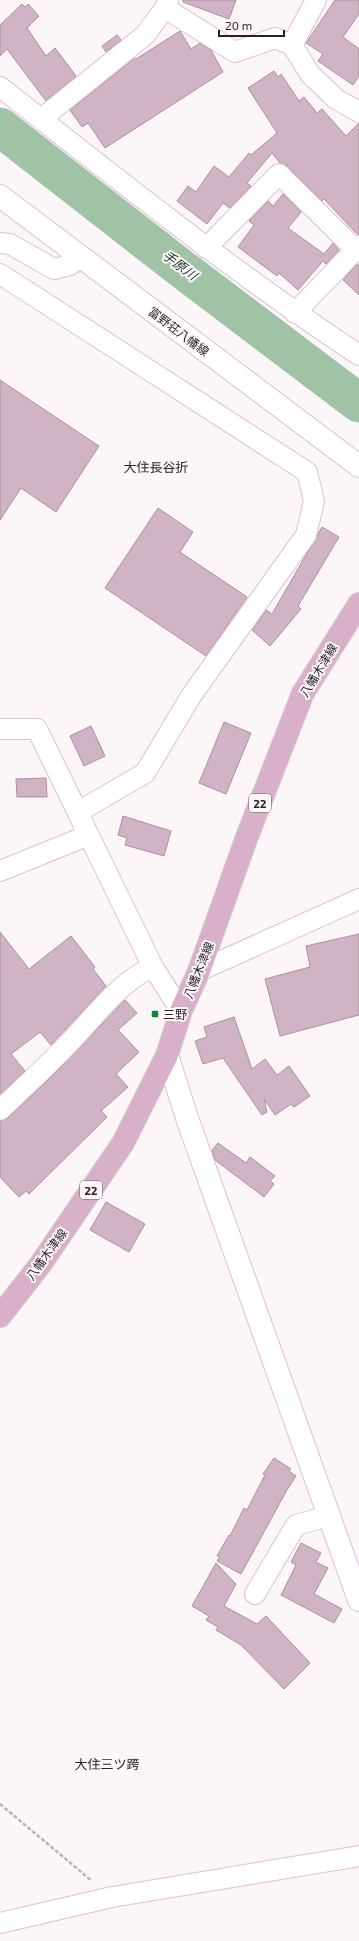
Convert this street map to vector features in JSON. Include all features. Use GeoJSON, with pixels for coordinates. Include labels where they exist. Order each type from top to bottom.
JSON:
{"type":"FeatureCollection","features":[{"type":"Feature","properties":{"kind":"main road","name":"八幡木津線"},"geometry":{"type":"LineString","coordinates":[[0,1316],[40,1265],[123,1143],[167,1055],[180,1011],[199,971],[248,834],[303,693],[359,604]]}},
{"type":"Feature","properties":{"kind":"street"},"geometry":{"type":"LineString","coordinates":[[292,45],[316,0]]}},
{"type":"Feature","properties":{"kind":"street"},"geometry":{"type":"LineString","coordinates":[[41,119],[145,35],[166,4],[235,52],[275,38],[292,45],[310,74],[336,99],[359,112]]}},
{"type":"Feature","properties":{"kind":"street"},"geometry":{"type":"LineString","coordinates":[[0,87],[206,248],[295,313],[359,355]]}},
{"type":"Feature","properties":{"kind":"street"},"geometry":{"type":"LineString","coordinates":[[206,248],[279,174],[357,248],[295,313]]}},
{"type":"Feature","properties":{"kind":"street","name":"富野荘八幡線"},"geometry":{"type":"LineString","coordinates":[[0,196],[359,466]]}},
{"type":"Feature","properties":{"kind":"street"},"geometry":{"type":"LineString","coordinates":[[0,243],[10,244],[54,269],[70,265],[81,257]]}},
{"type":"Feature","properties":{"kind":"street"},"geometry":{"type":"LineString","coordinates":[[0,274],[307,472],[314,501],[306,535],[191,696],[146,773],[78,812]]}},
{"type":"Feature","properties":{"kind":"street"},"geometry":{"type":"LineString","coordinates":[[0,729],[38,729],[153,967],[180,1011]]}},
{"type":"Feature","properties":{"kind":"street"},"geometry":{"type":"LineString","coordinates":[[0,871],[89,835]]}},
{"type":"Feature","properties":{"kind":"street"},"geometry":{"type":"LineString","coordinates":[[199,971],[359,899]]}},
{"type":"Feature","properties":{"kind":"street"},"geometry":{"type":"LineString","coordinates":[[0,1110],[68,1045],[126,983],[143,971],[153,967]]}},
{"type":"Feature","properties":{"kind":"street"},"geometry":{"type":"LineString","coordinates":[[167,1055],[187,1118],[359,1600]]}},
{"type":"Feature","properties":{"kind":"street"},"geometry":{"type":"LineString","coordinates":[[255,1594],[296,1525],[329,1516]]}},
{"type":"Feature","properties":{"kind":"street"},"geometry":{"type":"LineString","coordinates":[[0,1923],[112,1897],[359,1856]]}},
{"type":"Feature","properties":{"kind":"path"},"geometry":{"type":"LineString","coordinates":[[0,1804],[112,1897]]}},
{"type":"Feature","properties":{"kind":"building"},"geometry":{"type":"Polygon","coordinates":[[[183,0],[236,0],[229,19],[183,2],[183,0]]]}},
{"type":"Feature","properties":{"kind":"building"},"geometry":{"type":"Polygon","coordinates":[[[335,0],[359,0],[359,14],[343,37],[359,49],[359,76],[353,85],[318,61],[323,54],[306,43],[335,0]]]}},
{"type":"Feature","properties":{"kind":"building"},"geometry":{"type":"Polygon","coordinates":[[[22,4],[25,7],[28,4],[39,16],[27,28],[46,56],[55,48],[76,76],[46,101],[7,49],[0,56],[0,25],[22,4]]]}},
{"type":"Feature","properties":{"kind":"building"},"geometry":{"type":"Polygon","coordinates":[[[180,31],[191,49],[200,43],[211,50],[223,72],[105,148],[88,123],[82,127],[70,110],[135,58],[136,59],[180,31]]]}},
{"type":"Feature","properties":{"kind":"building"},"geometry":{"type":"Polygon","coordinates":[[[117,35],[121,40],[106,52],[102,46],[117,35]]]}},
{"type":"Feature","properties":{"kind":"building"},"geometry":{"type":"Polygon","coordinates":[[[274,71],[278,77],[281,74],[299,101],[304,97],[317,113],[322,109],[346,136],[359,123],[359,235],[324,199],[322,201],[287,166],[280,163],[272,153],[247,183],[251,186],[230,208],[223,203],[207,224],[177,201],[188,186],[196,192],[214,166],[229,177],[249,153],[251,155],[277,133],[248,88],[274,71]]]}},
{"type":"Feature","properties":{"kind":"building"},"geometry":{"type":"Polygon","coordinates":[[[283,194],[301,212],[288,228],[324,254],[333,243],[339,250],[326,264],[323,261],[298,290],[279,273],[277,276],[238,247],[254,225],[249,221],[268,201],[273,206],[283,194]]]}},
{"type":"Feature","properties":{"kind":"building"},"geometry":{"type":"Polygon","coordinates":[[[357,264],[359,266],[359,295],[343,280],[357,264]]]}},
{"type":"Feature","properties":{"kind":"building"},"geometry":{"type":"Polygon","coordinates":[[[0,380],[99,446],[56,512],[21,488],[0,520],[0,380]]]}},
{"type":"Feature","properties":{"kind":"building"},"geometry":{"type":"Polygon","coordinates":[[[158,508],[193,532],[180,552],[247,597],[206,656],[105,588],[158,508]]]}},
{"type":"Feature","properties":{"kind":"building"},"geometry":{"type":"Polygon","coordinates":[[[322,527],[339,537],[298,606],[301,609],[270,646],[252,630],[266,610],[272,614],[322,527]]]}},
{"type":"Feature","properties":{"kind":"building"},"geometry":{"type":"Polygon","coordinates":[[[224,722],[251,733],[226,794],[199,783],[224,722]]]}},
{"type":"Feature","properties":{"kind":"building"},"geometry":{"type":"Polygon","coordinates":[[[91,726],[105,756],[84,766],[70,736],[91,726]]]}},
{"type":"Feature","properties":{"kind":"building"},"geometry":{"type":"Polygon","coordinates":[[[46,778],[47,797],[17,797],[16,779],[46,778]]]}},
{"type":"Feature","properties":{"kind":"building"},"geometry":{"type":"Polygon","coordinates":[[[123,816],[171,831],[164,856],[125,845],[127,838],[118,835],[123,816]]]}},
{"type":"Feature","properties":{"kind":"building"},"geometry":{"type":"Polygon","coordinates":[[[0,932],[29,969],[71,936],[95,967],[93,969],[106,986],[51,1045],[40,1032],[11,1054],[25,1071],[0,1094],[0,932]]]}},
{"type":"Feature","properties":{"kind":"building"},"geometry":{"type":"Polygon","coordinates":[[[359,934],[359,1015],[280,1036],[265,979],[310,967],[306,946],[359,934]]]}},
{"type":"Feature","properties":{"kind":"building"},"geometry":{"type":"Polygon","coordinates":[[[125,1000],[137,1013],[118,1030],[139,1052],[116,1074],[128,1087],[101,1111],[107,1117],[29,1194],[26,1191],[19,1197],[0,1177],[0,1121],[8,1118],[51,1077],[125,1000]]]}},
{"type":"Feature","properties":{"kind":"building"},"geometry":{"type":"Polygon","coordinates":[[[234,1017],[252,1069],[265,1059],[277,1075],[289,1066],[310,1096],[294,1107],[291,1104],[275,1115],[264,1099],[267,1112],[262,1115],[223,1058],[203,1064],[195,1041],[207,1037],[204,1027],[234,1017]]]}},
{"type":"Feature","properties":{"kind":"building"},"geometry":{"type":"Polygon","coordinates":[[[218,1143],[246,1163],[250,1157],[275,1176],[270,1181],[274,1184],[264,1197],[215,1160],[212,1150],[218,1143]]]}},
{"type":"Feature","properties":{"kind":"building"},"geometry":{"type":"Polygon","coordinates":[[[106,1202],[145,1224],[129,1252],[90,1230],[106,1202]]]}},
{"type":"Feature","properties":{"kind":"building"},"geometry":{"type":"Polygon","coordinates":[[[274,1458],[291,1469],[289,1471],[296,1476],[241,1574],[217,1561],[220,1557],[217,1556],[229,1535],[230,1536],[244,1508],[247,1510],[265,1475],[263,1474],[274,1458]]]}},
{"type":"Feature","properties":{"kind":"building"},"geometry":{"type":"Polygon","coordinates":[[[301,1543],[321,1553],[316,1562],[328,1568],[314,1594],[342,1609],[334,1623],[281,1595],[296,1565],[291,1562],[301,1543]]]}},
{"type":"Feature","properties":{"kind":"building"},"geometry":{"type":"Polygon","coordinates":[[[216,1563],[236,1584],[224,1606],[257,1624],[266,1616],[310,1663],[284,1689],[241,1645],[216,1630],[218,1627],[206,1620],[209,1616],[192,1606],[216,1563]]]}},
{"type":"Feature","properties":{"kind":"waterway","name":"手原川"},"geometry":{"type":"LineString","coordinates":[[0,127],[182,269],[359,403]]}},
{"type":"Feature","properties":{"kind":"place","name":"三野"},"geometry":{"type":"Point","coordinates":[155,1014]}},
{"type":"Feature","properties":{"kind":"district","name":"大住長谷折"},"geometry":{"type":"Point","coordinates":[156,467]}},
{"type":"Feature","properties":{"kind":"district","name":"大住三ツ跨"},"geometry":{"type":"Point","coordinates":[107,1764]}}]}
